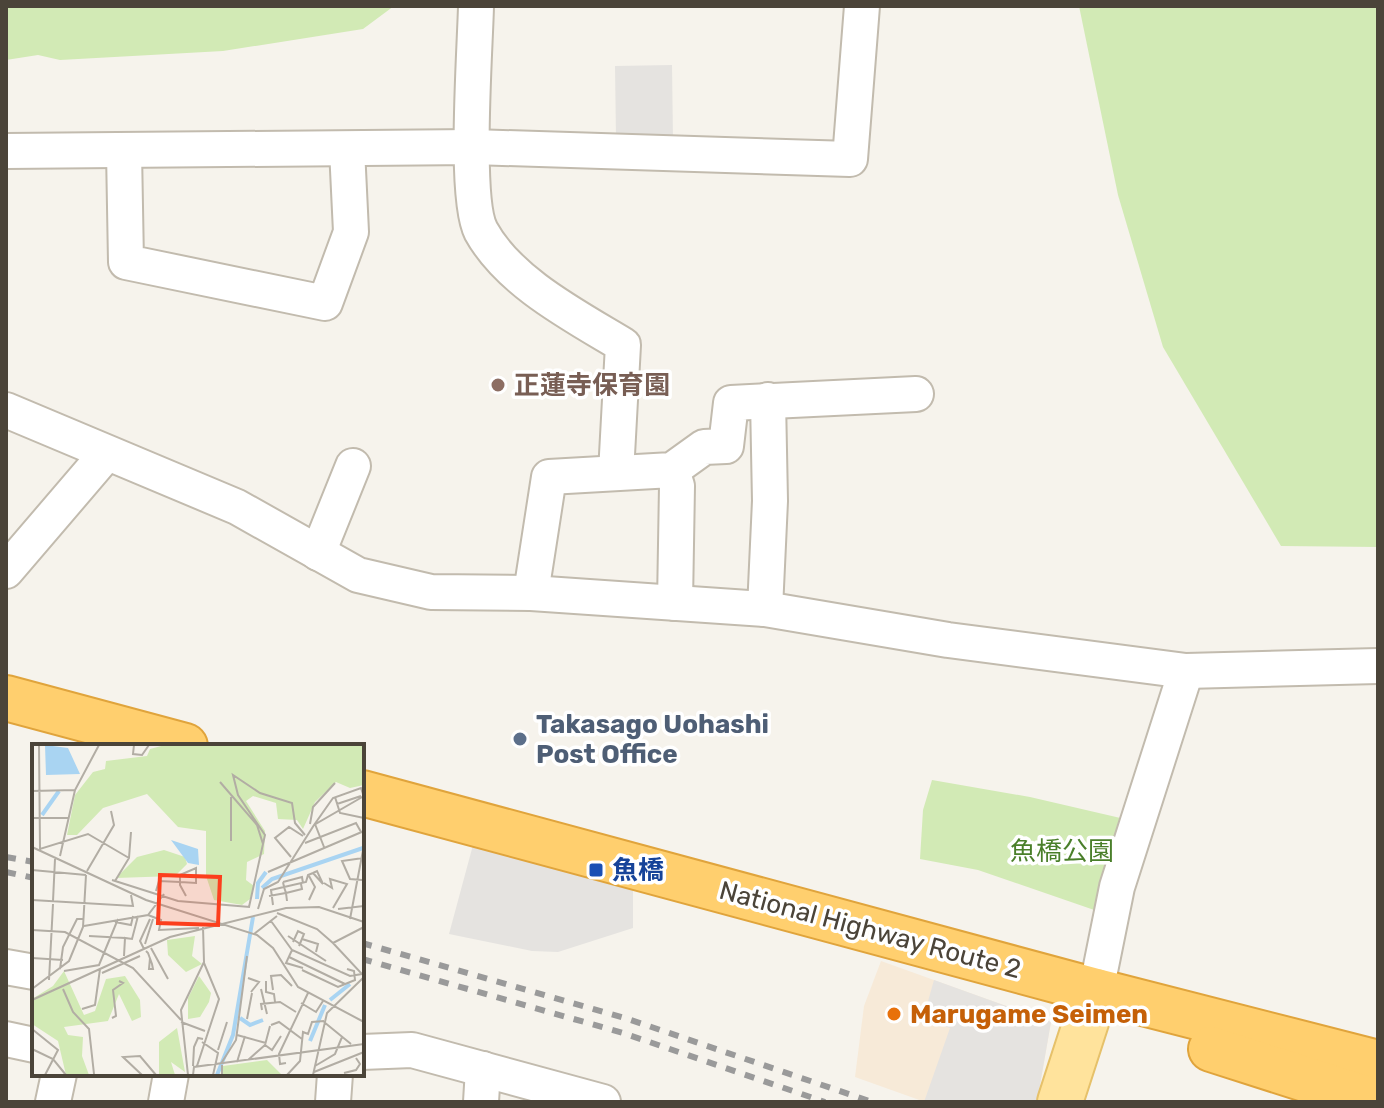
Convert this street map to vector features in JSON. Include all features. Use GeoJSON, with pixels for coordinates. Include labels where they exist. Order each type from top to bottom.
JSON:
{"type":"FeatureCollection","features":[{"type":"Feature","properties":{"kind":"highway"},"geometry":{"type":"LineString","coordinates":[[6,698],[178,744]]}},
{"type":"Feature","properties":{"kind":"highway","name":"National Highway Route 2"},"geometry":{"type":"LineString","coordinates":[[364,794],[941,949],[1093,1000],[1378,1063]]}},
{"type":"Feature","properties":{"kind":"highway"},"geometry":{"type":"LineString","coordinates":[[1093,1000],[1377,1102]]}},
{"type":"Feature","properties":{"kind":"main road"},"geometry":{"type":"LineString","coordinates":[[1060,1102],[1093,1000]]}},
{"type":"Feature","properties":{"kind":"street"},"geometry":{"type":"LineString","coordinates":[[476,6],[473,147],[474,194],[480,229],[498,254],[549,300],[623,345],[616,473]]}},
{"type":"Feature","properties":{"kind":"street"},"geometry":{"type":"LineString","coordinates":[[6,151],[473,147],[850,159],[862,6]]}},
{"type":"Feature","properties":{"kind":"street"},"geometry":{"type":"LineString","coordinates":[[124,151],[126,262],[325,303],[351,232],[347,149]]}},
{"type":"Feature","properties":{"kind":"street"},"geometry":{"type":"LineString","coordinates":[[531,593],[549,477],[672,470],[704,447],[726,446],[731,403],[916,394]]}},
{"type":"Feature","properties":{"kind":"street"},"geometry":{"type":"LineString","coordinates":[[765,609],[770,501],[768,400]]}},
{"type":"Feature","properties":{"kind":"street"},"geometry":{"type":"LineString","coordinates":[[6,410],[237,507],[358,575],[431,592],[531,593],[765,609],[948,640],[1186,671],[1378,666]]}},
{"type":"Feature","properties":{"kind":"street"},"geometry":{"type":"LineString","coordinates":[[6,571],[106,454]]}},
{"type":"Feature","properties":{"kind":"street"},"geometry":{"type":"LineString","coordinates":[[318,553],[353,466]]}},
{"type":"Feature","properties":{"kind":"street"},"geometry":{"type":"LineString","coordinates":[[672,470],[677,486],[675,603]]}},
{"type":"Feature","properties":{"kind":"street"},"geometry":{"type":"LineString","coordinates":[[1093,1000],[1117,887],[1186,671]]}},
{"type":"Feature","properties":{"kind":"street"},"geometry":{"type":"LineString","coordinates":[[6,967],[32,972]]}},
{"type":"Feature","properties":{"kind":"street"},"geometry":{"type":"LineString","coordinates":[[6,1039],[32,1045]]}},
{"type":"Feature","properties":{"kind":"street"},"geometry":{"type":"LineString","coordinates":[[364,1052],[412,1050],[482,1086],[603,1102]]}},
{"type":"Feature","properties":{"kind":"street"},"geometry":{"type":"LineString","coordinates":[[53,1102],[59,1076]]}},
{"type":"Feature","properties":{"kind":"street"},"geometry":{"type":"LineString","coordinates":[[166,1102],[171,1076]]}},
{"type":"Feature","properties":{"kind":"street"},"geometry":{"type":"LineString","coordinates":[[333,1102],[335,1076]]}},
{"type":"Feature","properties":{"kind":"shaded area"},"geometry":{"type":"Polygon","coordinates":[[[672,65],[673,141],[616,138],[615,66],[672,65]]]}},
{"type":"Feature","properties":{"kind":"shaded area"},"geometry":{"type":"Polygon","coordinates":[[[473,845],[633,889],[633,928],[558,952],[532,951],[449,934],[473,845]]]}},
{"type":"Feature","properties":{"kind":"shaded area"},"geometry":{"type":"Polygon","coordinates":[[[881,961],[1051,1022],[1037,1102],[925,1102],[855,1077],[864,1006],[881,961]]]}},
{"type":"Feature","properties":{"kind":"shaded area"},"geometry":{"type":"Polygon","coordinates":[[[934,980],[1051,1022],[1037,1102],[924,1102],[950,1028],[923,1019],[934,980]]]}},
{"type":"Feature","properties":{"kind":"green space"},"geometry":{"type":"Polygon","coordinates":[[[6,6],[394,6],[363,29],[223,51],[60,60],[38,55],[6,60],[6,6]]]}},
{"type":"Feature","properties":{"kind":"green space"},"geometry":{"type":"Polygon","coordinates":[[[1079,6],[1378,6],[1378,547],[1281,546],[1163,347],[1118,195],[1079,6]]]}},
{"type":"Feature","properties":{"kind":"green space","name":"魚橋公園"},"geometry":{"type":"Polygon","coordinates":[[[932,780],[1030,797],[1129,820],[1100,912],[978,870],[920,859],[923,810],[932,780]]]}},
{"type":"Feature","properties":{"kind":"railway"},"geometry":{"type":"LineString","coordinates":[[6,857],[32,862]]}},
{"type":"Feature","properties":{"kind":"railway"},"geometry":{"type":"LineString","coordinates":[[6,872],[32,878]]}},
{"type":"Feature","properties":{"kind":"railway"},"geometry":{"type":"LineString","coordinates":[[364,944],[628,1019],[872,1102]]}},
{"type":"Feature","properties":{"kind":"railway"},"geometry":{"type":"LineString","coordinates":[[364,960],[623,1033],[825,1102]]}},
{"type":"Feature","properties":{"kind":"place","name":"正蓮寺保育園"},"geometry":{"type":"Point","coordinates":[498,385]}},
{"type":"Feature","properties":{"kind":"place","name":"Takasago Uohashi Post Office"},"geometry":{"type":"Point","coordinates":[520,739]}},
{"type":"Feature","properties":{"kind":"place","name":"魚橋"},"geometry":{"type":"Point","coordinates":[596,870]}},
{"type":"Feature","properties":{"kind":"place","name":"Marugame Seimen"},"geometry":{"type":"Point","coordinates":[894,1014]}}]}
